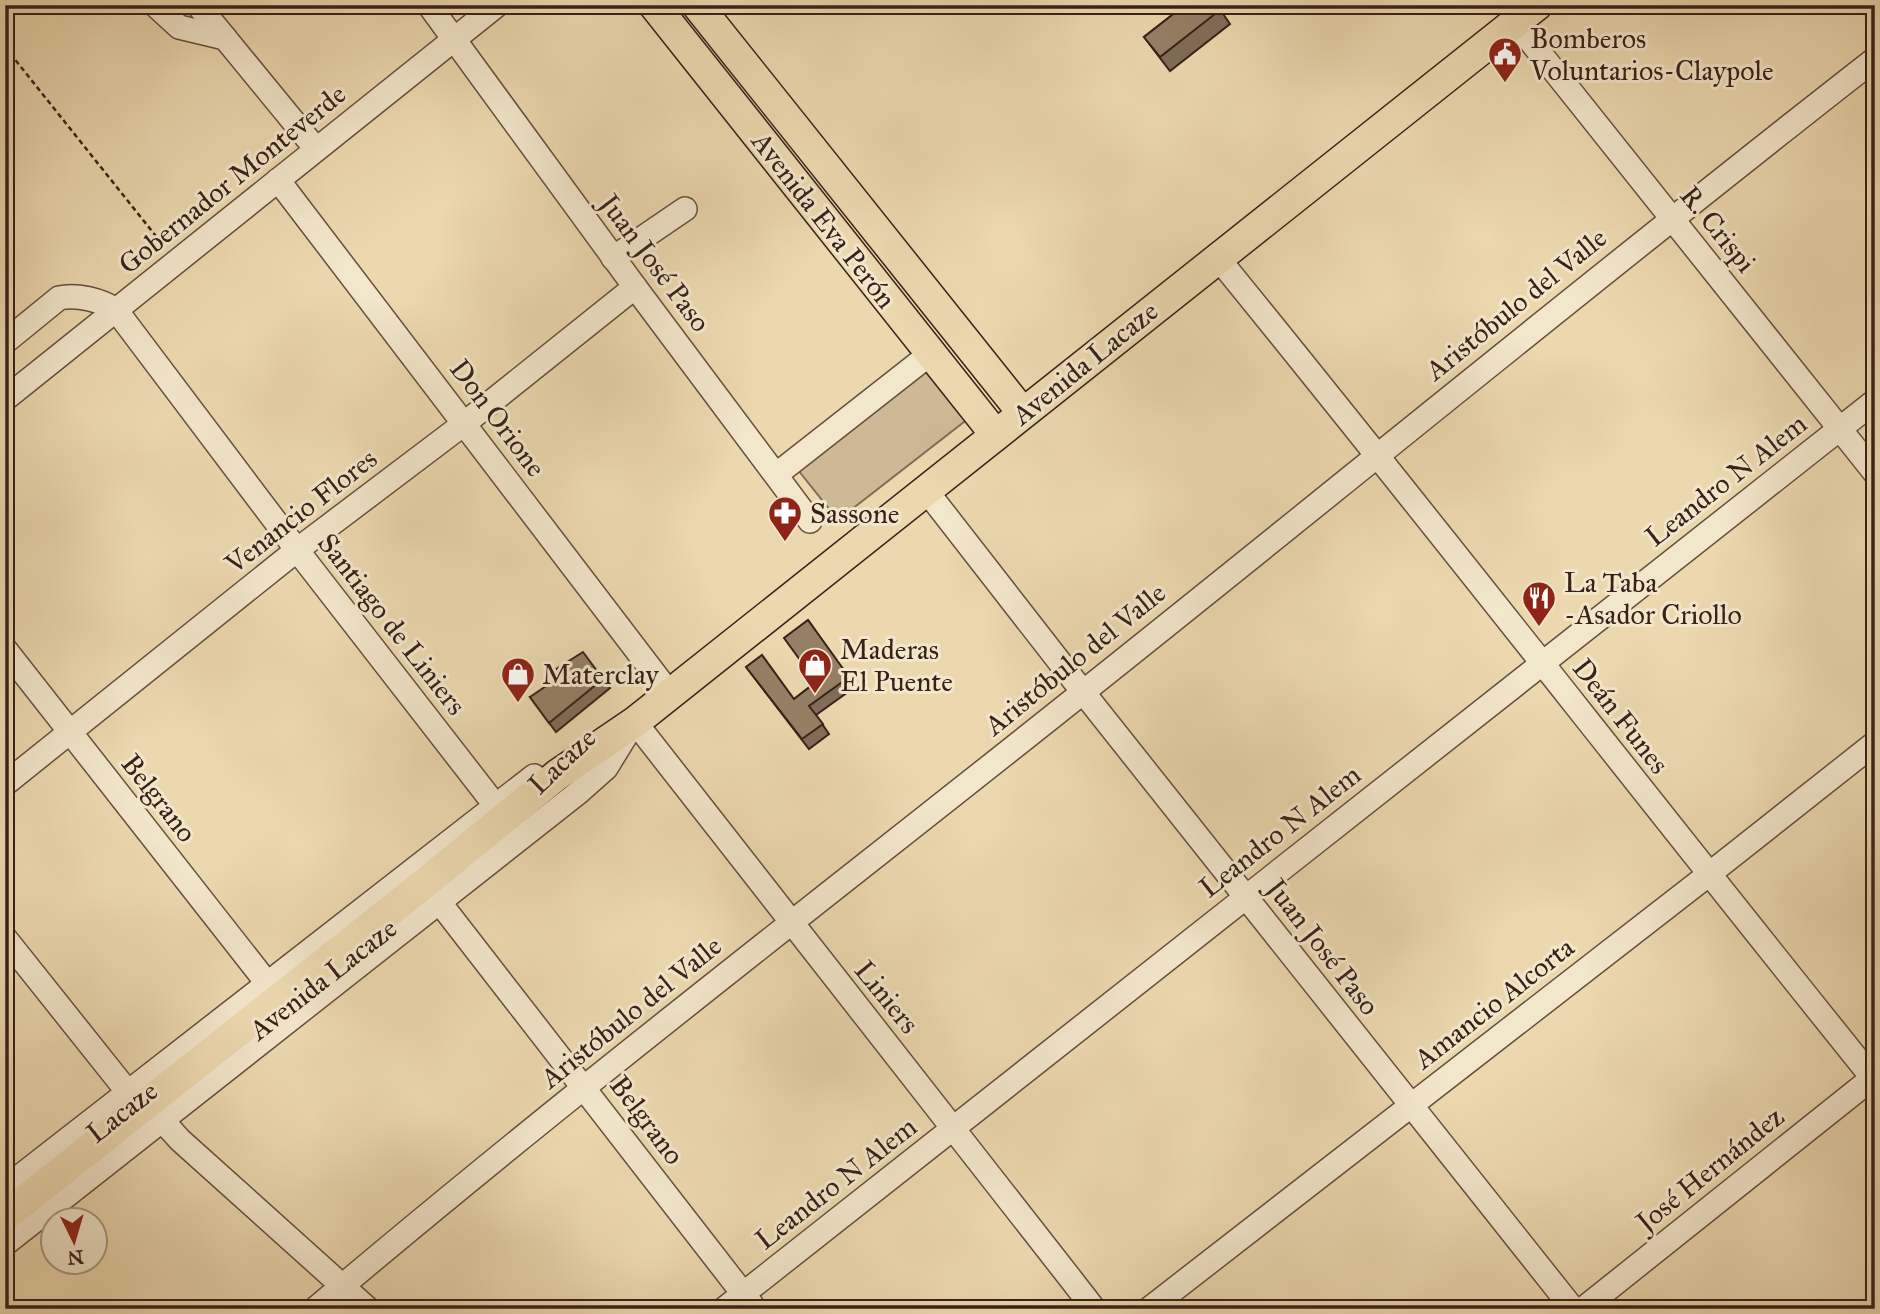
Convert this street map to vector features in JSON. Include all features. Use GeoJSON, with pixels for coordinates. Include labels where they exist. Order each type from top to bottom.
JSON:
{"type":"FeatureCollection","features":[{"type":"Feature","properties":{"kind":"main road","name":"Avenida Eva Perón"},"geometry":{"type":"LineString","coordinates":[[654,5],[995,434]]}},
{"type":"Feature","properties":{"kind":"main road","name":"Avenida Eva Perón"},"geometry":{"type":"LineString","coordinates":[[697,5],[1023,412]]}},
{"type":"Feature","properties":{"kind":"main road","name":"Avenida Lacaze"},"geometry":{"type":"LineString","coordinates":[[5,1229],[432,892],[557,775],[635,722],[1526,14]]}},
{"type":"Feature","properties":{"kind":"main road","name":"Avenida Lacaze"},"geometry":{"type":"LineString","coordinates":[[5,1216],[432,892]]}},
{"type":"Feature","properties":{"kind":"street"},"geometry":{"type":"LineString","coordinates":[[155,5],[179,27],[222,34]]}},
{"type":"Feature","properties":{"kind":"street"},"geometry":{"type":"LineString","coordinates":[[198,5],[316,149]]}},
{"type":"Feature","properties":{"kind":"street"},"geometry":{"type":"LineString","coordinates":[[222,34],[223,5]]}},
{"type":"Feature","properties":{"kind":"street","name":"Juan José Paso"},"geometry":{"type":"LineString","coordinates":[[429,5],[613,258],[810,521]]}},
{"type":"Feature","properties":{"kind":"street","name":"Gobernador Monteverde"},"geometry":{"type":"LineString","coordinates":[[5,399],[497,5]]}},
{"type":"Feature","properties":{"kind":"street","name":"R. Crispi"},"geometry":{"type":"LineString","coordinates":[[1526,14],[1671,218],[1875,473]]}},
{"type":"Feature","properties":{"kind":"street","name":"Aristóbulo del Valle"},"geometry":{"type":"LineString","coordinates":[[315,1309],[584,1086],[1083,692],[1671,218],[1875,59]]}},
{"type":"Feature","properties":{"kind":"street","name":"Don Orione"},"geometry":{"type":"LineString","coordinates":[[278,180],[670,694]]}},
{"type":"Feature","properties":{"kind":"street"},"geometry":{"type":"LineString","coordinates":[[613,258],[685,209]]}},
{"type":"Feature","properties":{"kind":"street","name":"Deán Funes"},"geometry":{"type":"LineString","coordinates":[[1217,257],[1377,453],[1709,875],[1874,1078]]}},
{"type":"Feature","properties":{"kind":"street","name":"Venancio Flores"},"geometry":{"type":"LineString","coordinates":[[5,784],[297,550],[465,423],[635,287]]}},
{"type":"Feature","properties":{"kind":"street"},"geometry":{"type":"LineString","coordinates":[[5,342],[59,298],[104,302],[116,310]]}},
{"type":"Feature","properties":{"kind":"street","name":"Santiago de Liniers"},"geometry":{"type":"LineString","coordinates":[[116,310],[297,550],[495,805]]}},
{"type":"Feature","properties":{"kind":"street"},"geometry":{"type":"LineString","coordinates":[[777,474],[930,354]]}},
{"type":"Feature","properties":{"kind":"street","name":"Leandro N Alem"},"geometry":{"type":"LineString","coordinates":[[724,1309],[749,1301],[953,1127],[1875,401]]}},
{"type":"Feature","properties":{"kind":"street","name":"Juan José Paso"},"geometry":{"type":"LineString","coordinates":[[925,489],[1573,1309]]}},
{"type":"Feature","properties":{"kind":"street","name":"Belgrano"},"geometry":{"type":"LineString","coordinates":[[5,649],[267,983]]}},
{"type":"Feature","properties":{"kind":"street","name":"Lacaze"},"geometry":{"type":"LineString","coordinates":[[5,1188],[562,754],[598,735],[635,722]]}},
{"type":"Feature","properties":{"kind":"street","name":"Liniers"},"geometry":{"type":"LineString","coordinates":[[635,722],[1094,1309]]}},
{"type":"Feature","properties":{"kind":"street","name":"Amancio Alcorta"},"geometry":{"type":"LineString","coordinates":[[1149,1309],[1875,743]]}},
{"type":"Feature","properties":{"kind":"street","name":"Belgrano"},"geometry":{"type":"LineString","coordinates":[[432,892],[749,1301]]}},
{"type":"Feature","properties":{"kind":"street","name":"Lacaze"},"geometry":{"type":"LineString","coordinates":[[5,1244],[162,1119],[432,892]]}},
{"type":"Feature","properties":{"kind":"street"},"geometry":{"type":"LineString","coordinates":[[5,938],[127,1091]]}},
{"type":"Feature","properties":{"kind":"street","name":"José Hernández"},"geometry":{"type":"LineString","coordinates":[[1583,1309],[1874,1078]]}},
{"type":"Feature","properties":{"kind":"street"},"geometry":{"type":"LineString","coordinates":[[162,1119],[180,1140],[368,1309]]}},
{"type":"Feature","properties":{"kind":"path"},"geometry":{"type":"LineString","coordinates":[[5,47],[176,261]]}},
{"type":"Feature","properties":{"kind":"shaded area"},"geometry":{"type":"Polygon","coordinates":[[[929,368],[969,418],[838,520],[798,470],[929,368]]]}},
{"type":"Feature","properties":{"kind":"building"},"geometry":{"type":"Polygon","coordinates":[[[1172,5],[1217,5],[1220,10],[1160,57],[1144,37],[1177,11],[1172,5]]]}},
{"type":"Feature","properties":{"kind":"building"},"geometry":{"type":"Polygon","coordinates":[[[808,620],[849,677],[809,706],[823,724],[802,739],[746,667],[762,655],[794,699],[816,682],[784,638],[808,620]]]}},
{"type":"Feature","properties":{"kind":"building"},"geometry":{"type":"Polygon","coordinates":[[[583,652],[603,679],[549,723],[530,697],[558,678],[553,671],[583,652]]]}},
{"type":"Feature","properties":{"kind":"place","name":"Bomberos Voluntarios-Claypole"},"geometry":{"type":"Point","coordinates":[1505,84]}},
{"type":"Feature","properties":{"kind":"place","name":"Sassone"},"geometry":{"type":"Point","coordinates":[785,543]}},
{"type":"Feature","properties":{"kind":"place","name":"La Taba -Asador Criollo"},"geometry":{"type":"Point","coordinates":[1539,628]}},
{"type":"Feature","properties":{"kind":"place","name":"Maderas El Puente"},"geometry":{"type":"Point","coordinates":[815,695]}},
{"type":"Feature","properties":{"kind":"place","name":"Materclay"},"geometry":{"type":"Point","coordinates":[518,704]}}]}
